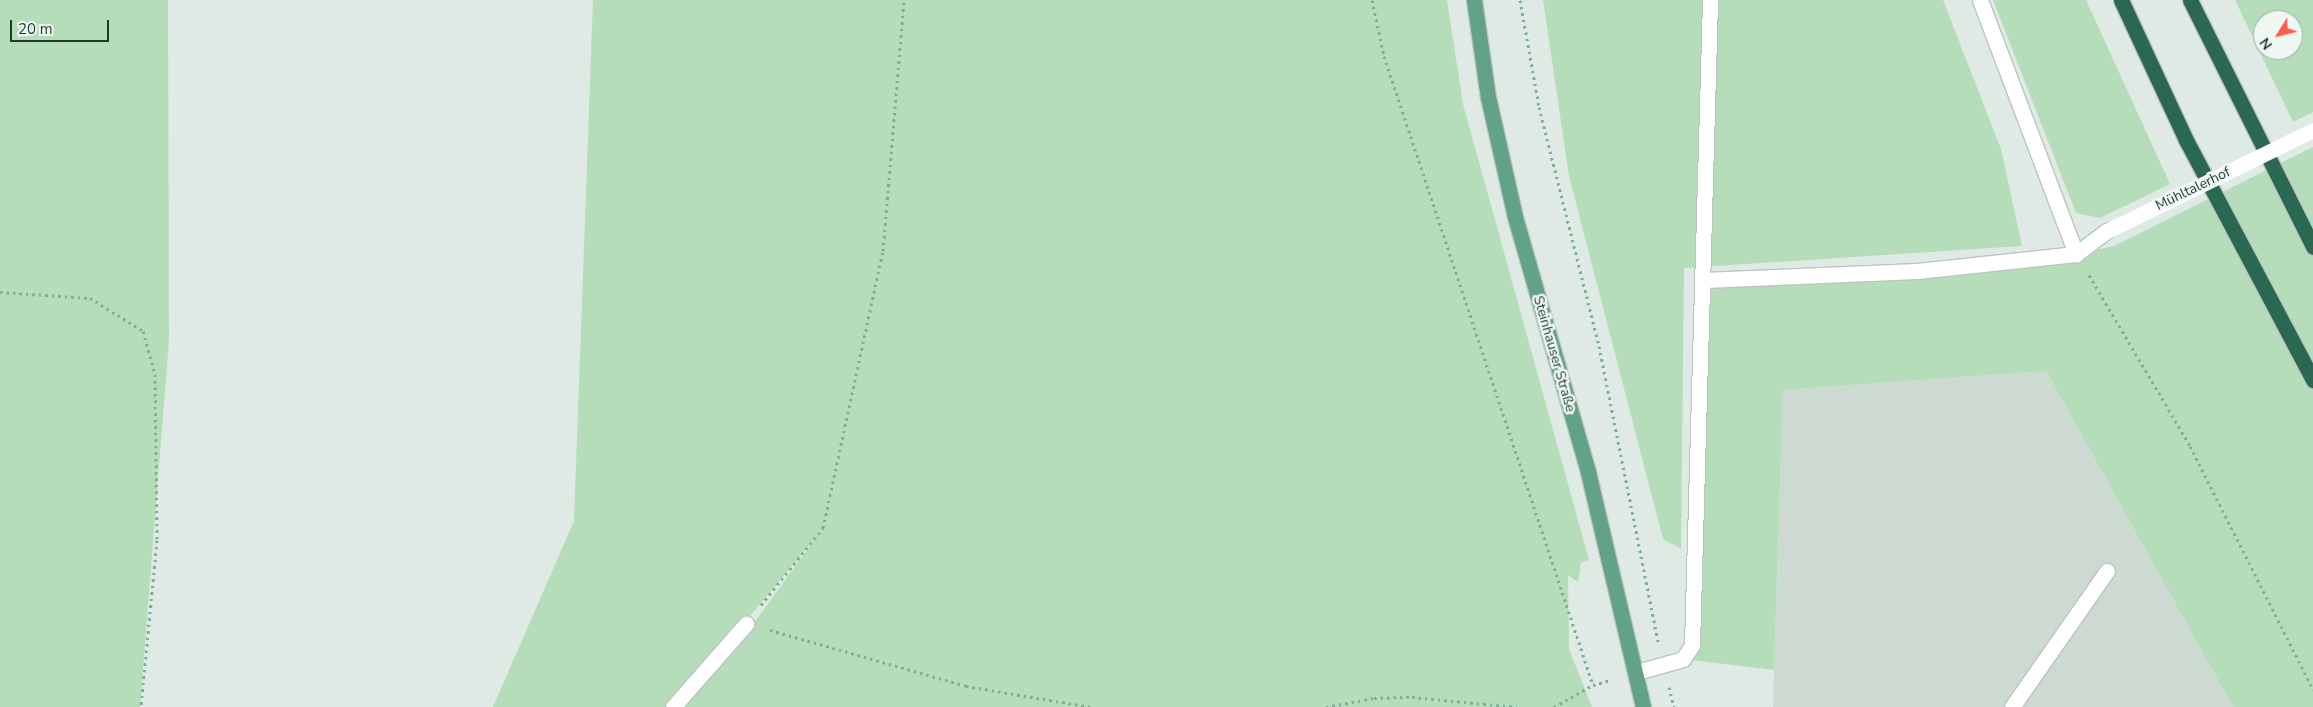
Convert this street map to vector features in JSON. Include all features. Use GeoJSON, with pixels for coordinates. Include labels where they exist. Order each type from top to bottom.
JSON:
{"type":"FeatureCollection","features":[{"type":"Feature","properties":{"kind":"highway"},"geometry":{"type":"LineString","coordinates":[[2121,0],[2186,140],[2313,380]]}},
{"type":"Feature","properties":{"kind":"highway"},"geometry":{"type":"LineString","coordinates":[[2190,0],[2313,247]]}},
{"type":"Feature","properties":{"kind":"main road","name":"Steinhauser Straße"},"geometry":{"type":"LineString","coordinates":[[1474,0],[1488,97],[1515,217],[1588,472],[1637,672],[1643,707]]}},
{"type":"Feature","properties":{"kind":"lane"},"geometry":{"type":"LineString","coordinates":[[1637,672],[1663,666],[1683,658],[1692,646],[1696,404],[1704,280],[1710,0]]}},
{"type":"Feature","properties":{"kind":"lane"},"geometry":{"type":"LineString","coordinates":[[1704,280],[1916,271],[2076,254],[1980,0]]}},
{"type":"Feature","properties":{"kind":"lane","name":"Mühltalerhof"},"geometry":{"type":"LineString","coordinates":[[2076,254],[2107,232],[2313,130]]}},
{"type":"Feature","properties":{"kind":"lane"},"geometry":{"type":"LineString","coordinates":[[2012,707],[2107,571]]}},
{"type":"Feature","properties":{"kind":"lane"},"geometry":{"type":"LineString","coordinates":[[672,707],[746,624]]}},
{"type":"Feature","properties":{"kind":"path"},"geometry":{"type":"LineString","coordinates":[[904,0],[883,251],[823,528],[746,624],[966,686],[1092,707]]}},
{"type":"Feature","properties":{"kind":"path"},"geometry":{"type":"LineString","coordinates":[[1372,0],[1384,56],[1593,685],[1569,702],[1554,707]]}},
{"type":"Feature","properties":{"kind":"path"},"geometry":{"type":"LineString","coordinates":[[1520,0],[1540,107],[1599,346],[1663,666]]}},
{"type":"Feature","properties":{"kind":"path"},"geometry":{"type":"LineString","coordinates":[[2076,254],[2190,446],[2313,690]]}},
{"type":"Feature","properties":{"kind":"path"},"geometry":{"type":"LineString","coordinates":[[0,292],[90,298],[143,331],[155,374],[157,540],[141,707]]}},
{"type":"Feature","properties":{"kind":"path"},"geometry":{"type":"LineString","coordinates":[[1326,707],[1374,698],[1412,697],[1517,707]]}},
{"type":"Feature","properties":{"kind":"shaded area"},"geometry":{"type":"Polygon","coordinates":[[[2046,371],[2233,707],[1773,707],[1783,390],[2046,371]]]}},
{"type":"Feature","properties":{"kind":"green space"},"geometry":{"type":"Polygon","coordinates":[[[0,0],[168,0],[169,340],[140,707],[0,707],[0,0]]]}},
{"type":"Feature","properties":{"kind":"green space"},"geometry":{"type":"Polygon","coordinates":[[[593,0],[1447,0],[1463,104],[1589,560],[1581,563],[1578,582],[1568,575],[1569,649],[1592,707],[676,707],[749,630],[815,539],[673,707],[493,707],[574,521],[593,0]]]}},
{"type":"Feature","properties":{"kind":"green space"},"geometry":{"type":"Polygon","coordinates":[[[1543,0],[1943,0],[2001,149],[2022,246],[1684,268],[1681,549],[1663,539],[1569,176],[1543,0]]]}},
{"type":"Feature","properties":{"kind":"green space"},"geometry":{"type":"Polygon","coordinates":[[[1993,0],[2086,0],[2170,184],[2100,218],[2076,213],[1993,0]]]}},
{"type":"Feature","properties":{"kind":"green space"},"geometry":{"type":"Polygon","coordinates":[[[2235,0],[2313,0],[2313,112],[2293,122],[2264,60],[2303,60],[2303,10],[2253,10],[2253,38],[2235,0]]]}},
{"type":"Feature","properties":{"kind":"green space"},"geometry":{"type":"Polygon","coordinates":[[[2313,147],[2313,707],[2233,707],[2046,371],[1783,390],[1774,670],[1683,659],[1692,645],[1704,280],[2076,254],[2114,246],[2313,147]]]}}]}
